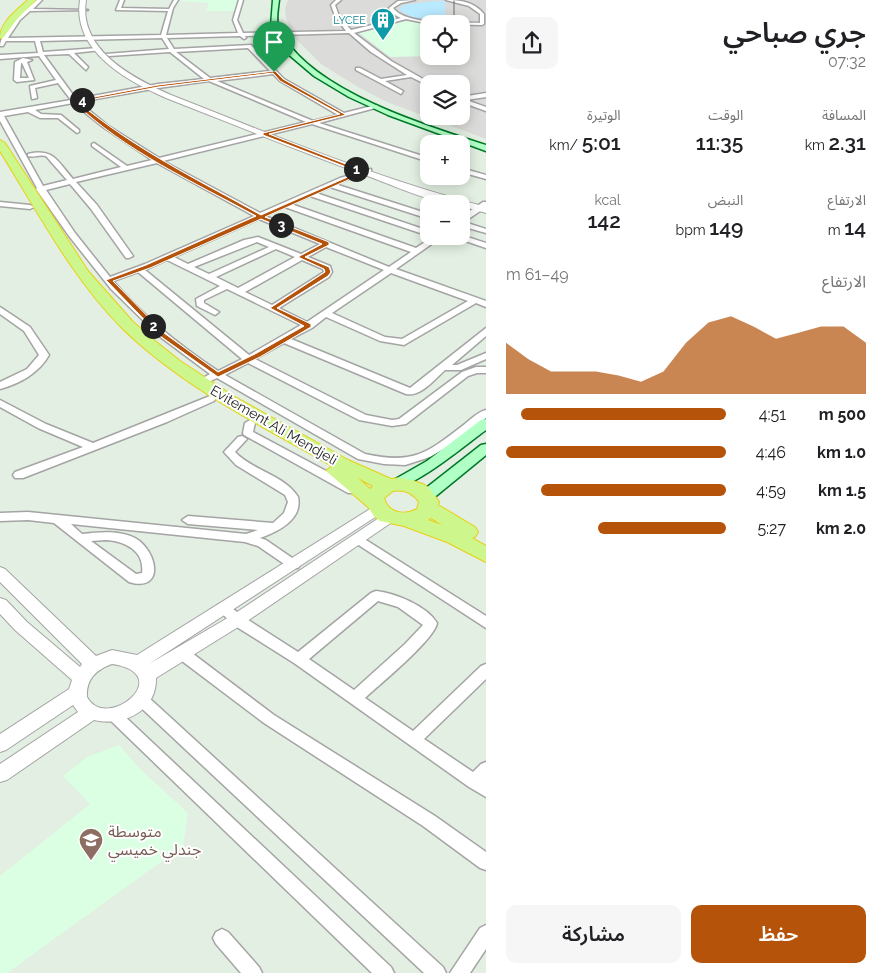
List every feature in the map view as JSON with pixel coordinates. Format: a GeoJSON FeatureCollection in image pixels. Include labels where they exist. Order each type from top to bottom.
{"type":"FeatureCollection","features":[{"type":"Feature","properties":{"kind":"highway"},"geometry":{"type":"LineString","coordinates":[[0,24],[24,0]]}},
{"type":"Feature","properties":{"kind":"highway"},"geometry":{"type":"LineString","coordinates":[[1,38],[15,16],[32,0]]}},
{"type":"Feature","properties":{"kind":"highway","name":"Evitement Ali Mendjeli"},"geometry":{"type":"LineString","coordinates":[[0,143],[83,273],[135,331],[174,364],[229,401],[271,426],[342,464],[393,484],[417,489],[427,502]]}},
{"type":"Feature","properties":{"kind":"highway","name":"Evitement Ali Mendjeli"},"geometry":{"type":"LineString","coordinates":[[0,163],[79,281],[97,304],[120,328],[149,353],[210,399],[345,478],[388,512],[454,537],[486,555]]}},
{"type":"Feature","properties":{"kind":"highway"},"geometry":{"type":"LineString","coordinates":[[393,484],[377,492],[388,512],[420,516],[427,502],[486,542]]}},
{"type":"Feature","properties":{"kind":"main road"},"geometry":{"type":"LineString","coordinates":[[276,0],[272,18],[284,45],[310,70],[376,107],[420,126],[486,146]]}},
{"type":"Feature","properties":{"kind":"main road"},"geometry":{"type":"LineString","coordinates":[[282,0],[278,10],[280,34],[308,63],[350,90],[408,117],[486,146]]}},
{"type":"Feature","properties":{"kind":"main road"},"geometry":{"type":"LineString","coordinates":[[393,484],[432,464],[486,423]]}},
{"type":"Feature","properties":{"kind":"main road"},"geometry":{"type":"LineString","coordinates":[[427,502],[486,448]]}},
{"type":"Feature","properties":{"kind":"street"},"geometry":{"type":"LineString","coordinates":[[0,47],[1,38],[40,0]]}},
{"type":"Feature","properties":{"kind":"street"},"geometry":{"type":"LineString","coordinates":[[83,0],[83,10],[92,38],[119,70],[150,88],[415,190],[484,207]]}},
{"type":"Feature","properties":{"kind":"street"},"geometry":{"type":"LineString","coordinates":[[83,10],[88,0]]}},
{"type":"Feature","properties":{"kind":"street"},"geometry":{"type":"LineString","coordinates":[[122,0],[118,9],[170,10]]}},
{"type":"Feature","properties":{"kind":"street"},"geometry":{"type":"LineString","coordinates":[[163,36],[170,10],[176,0]]}},
{"type":"Feature","properties":{"kind":"street"},"geometry":{"type":"LineString","coordinates":[[240,0],[233,17],[234,24],[249,46],[282,80],[343,115]]}},
{"type":"Feature","properties":{"kind":"street"},"geometry":{"type":"LineString","coordinates":[[339,0],[333,6],[334,12],[350,32],[381,58],[420,80]]}},
{"type":"Feature","properties":{"kind":"street"},"geometry":{"type":"LineString","coordinates":[[413,0],[400,2],[391,8],[392,12],[406,18],[438,22],[484,24],[482,14],[477,8],[465,3],[448,0]]}},
{"type":"Feature","properties":{"kind":"street"},"geometry":{"type":"LineString","coordinates":[[48,10],[53,5]]}},
{"type":"Feature","properties":{"kind":"street"},"geometry":{"type":"LineString","coordinates":[[28,10],[64,8],[83,10]]}},
{"type":"Feature","properties":{"kind":"street"},"geometry":{"type":"LineString","coordinates":[[1,38],[38,39],[350,32],[406,18]]}},
{"type":"Feature","properties":{"kind":"street"},"geometry":{"type":"LineString","coordinates":[[312,25],[322,38]]}},
{"type":"Feature","properties":{"kind":"street"},"geometry":{"type":"LineString","coordinates":[[163,36],[173,50],[210,80],[311,122],[420,157]]}},
{"type":"Feature","properties":{"kind":"street"},"geometry":{"type":"LineString","coordinates":[[38,39],[42,57],[75,101],[105,126],[157,160],[261,217],[390,270],[486,304]]}},
{"type":"Feature","properties":{"kind":"street"},"geometry":{"type":"LineString","coordinates":[[23,60],[71,53],[249,46]]}},
{"type":"Feature","properties":{"kind":"street"},"geometry":{"type":"LineString","coordinates":[[103,52],[138,76],[158,86],[267,133]]}},
{"type":"Feature","properties":{"kind":"street"},"geometry":{"type":"LineString","coordinates":[[71,53],[86,68]]}},
{"type":"Feature","properties":{"kind":"street"},"geometry":{"type":"LineString","coordinates":[[0,57],[42,57]]}},
{"type":"Feature","properties":{"kind":"street"},"geometry":{"type":"LineString","coordinates":[[358,69],[401,92]]}},
{"type":"Feature","properties":{"kind":"street"},"geometry":{"type":"LineString","coordinates":[[274,72],[158,86],[0,114],[25,164],[40,188],[83,248],[109,280],[162,334],[218,375],[362,457],[385,462],[406,462],[426,455],[486,413]]}},
{"type":"Feature","properties":{"kind":"street"},"geometry":{"type":"LineString","coordinates":[[378,81],[410,76]]}},
{"type":"Feature","properties":{"kind":"street"},"geometry":{"type":"LineString","coordinates":[[34,98],[32,87],[60,81]]}},
{"type":"Feature","properties":{"kind":"street"},"geometry":{"type":"LineString","coordinates":[[470,98],[486,95]]}},
{"type":"Feature","properties":{"kind":"street"},"geometry":{"type":"LineString","coordinates":[[470,103],[486,109]]}},
{"type":"Feature","properties":{"kind":"street"},"geometry":{"type":"LineString","coordinates":[[40,188],[376,107]]}},
{"type":"Feature","properties":{"kind":"street"},"geometry":{"type":"LineString","coordinates":[[28,109],[40,116],[59,116],[76,131]]}},
{"type":"Feature","properties":{"kind":"street"},"geometry":{"type":"LineString","coordinates":[[94,145],[126,168]]}},
{"type":"Feature","properties":{"kind":"street"},"geometry":{"type":"LineString","coordinates":[[30,155],[42,153],[48,155],[94,207],[129,256]]}},
{"type":"Feature","properties":{"kind":"street"},"geometry":{"type":"LineString","coordinates":[[109,280],[140,270],[167,256],[366,171]]}},
{"type":"Feature","properties":{"kind":"street"},"geometry":{"type":"LineString","coordinates":[[470,173],[486,177]]}},
{"type":"Feature","properties":{"kind":"street"},"geometry":{"type":"LineString","coordinates":[[330,186],[420,214]]}},
{"type":"Feature","properties":{"kind":"street"},"geometry":{"type":"LineString","coordinates":[[310,194],[420,231]]}},
{"type":"Feature","properties":{"kind":"street"},"geometry":{"type":"LineString","coordinates":[[361,212],[379,201]]}},
{"type":"Feature","properties":{"kind":"street"},"geometry":{"type":"LineString","coordinates":[[0,204],[30,207]]}},
{"type":"Feature","properties":{"kind":"street"},"geometry":{"type":"LineString","coordinates":[[286,205],[418,251]]}},
{"type":"Feature","properties":{"kind":"street"},"geometry":{"type":"LineString","coordinates":[[470,216],[484,207]]}},
{"type":"Feature","properties":{"kind":"street"},"geometry":{"type":"LineString","coordinates":[[470,225],[486,231]]}},
{"type":"Feature","properties":{"kind":"street"},"geometry":{"type":"LineString","coordinates":[[188,268],[254,240],[261,240],[277,246],[327,268],[328,272],[273,308]]}},
{"type":"Feature","properties":{"kind":"street"},"geometry":{"type":"LineString","coordinates":[[470,241],[486,246]]}},
{"type":"Feature","properties":{"kind":"street"},"geometry":{"type":"LineString","coordinates":[[238,292],[327,243]]}},
{"type":"Feature","properties":{"kind":"street"},"geometry":{"type":"LineString","coordinates":[[201,382],[249,360],[309,326],[426,245]]}},
{"type":"Feature","properties":{"kind":"street"},"geometry":{"type":"LineString","coordinates":[[210,277],[277,246]]}},
{"type":"Feature","properties":{"kind":"street"},"geometry":{"type":"LineString","coordinates":[[167,256],[309,326]]}},
{"type":"Feature","properties":{"kind":"street"},"geometry":{"type":"LineString","coordinates":[[140,270],[249,360],[363,418],[392,423],[402,422],[466,374],[476,370],[486,370]]}},
{"type":"Feature","properties":{"kind":"street"},"geometry":{"type":"LineString","coordinates":[[215,312],[199,302],[203,297],[228,286]]}},
{"type":"Feature","properties":{"kind":"street"},"geometry":{"type":"LineString","coordinates":[[326,314],[383,338],[404,342],[409,341],[475,300]]}},
{"type":"Feature","properties":{"kind":"street"},"geometry":{"type":"LineString","coordinates":[[0,310],[27,329],[44,355],[33,370],[0,386]]}},
{"type":"Feature","properties":{"kind":"street"},"geometry":{"type":"LineString","coordinates":[[284,340],[410,392],[417,389],[466,347],[484,335]]}},
{"type":"Feature","properties":{"kind":"street"},"geometry":{"type":"LineString","coordinates":[[466,347],[486,355]]}},
{"type":"Feature","properties":{"kind":"street"},"geometry":{"type":"LineString","coordinates":[[458,354],[473,360]]}},
{"type":"Feature","properties":{"kind":"street"},"geometry":{"type":"LineString","coordinates":[[444,367],[458,368],[486,355]]}},
{"type":"Feature","properties":{"kind":"street"},"geometry":{"type":"LineString","coordinates":[[19,474],[163,420],[210,399]]}},
{"type":"Feature","properties":{"kind":"street"},"geometry":{"type":"LineString","coordinates":[[0,403],[42,426],[91,446]]}},
{"type":"Feature","properties":{"kind":"street"},"geometry":{"type":"LineString","coordinates":[[242,439],[229,452],[239,462],[285,489],[292,496],[294,503],[292,510],[285,520],[276,527],[246,538]]}},
{"type":"Feature","properties":{"kind":"street"},"geometry":{"type":"LineString","coordinates":[[143,669],[183,654],[237,620],[358,539],[388,512]]}},
{"type":"Feature","properties":{"kind":"street"},"geometry":{"type":"LineString","coordinates":[[143,669],[223,608],[388,512]]}},
{"type":"Feature","properties":{"kind":"street"},"geometry":{"type":"LineString","coordinates":[[0,517],[28,516],[246,538],[262,543],[294,565]]}},
{"type":"Feature","properties":{"kind":"street"},"geometry":{"type":"LineString","coordinates":[[57,519],[78,538],[133,579],[141,579],[148,576],[148,562],[142,551],[131,540],[117,536],[78,538]]}},
{"type":"Feature","properties":{"kind":"street"},"geometry":{"type":"LineString","coordinates":[[188,520],[276,527]]}},
{"type":"Feature","properties":{"kind":"street"},"geometry":{"type":"LineString","coordinates":[[358,539],[486,623]]}},
{"type":"Feature","properties":{"kind":"street"},"geometry":{"type":"LineString","coordinates":[[0,573],[93,664]]}},
{"type":"Feature","properties":{"kind":"street"},"geometry":{"type":"LineString","coordinates":[[299,659],[376,596],[389,597],[396,600],[430,622],[430,626],[410,648],[355,698]]}},
{"type":"Feature","properties":{"kind":"street"},"geometry":{"type":"LineString","coordinates":[[0,604],[79,685],[85,707],[92,712],[102,715],[114,715],[125,712],[142,700],[149,683],[143,669],[130,659],[112,657],[93,664],[79,685],[0,744]]}},
{"type":"Feature","properties":{"kind":"street"},"geometry":{"type":"LineString","coordinates":[[223,608],[237,620],[299,659],[480,786],[486,769]]}},
{"type":"Feature","properties":{"kind":"street"},"geometry":{"type":"LineString","coordinates":[[183,654],[269,719],[429,821],[486,862]]}},
{"type":"Feature","properties":{"kind":"street"},"geometry":{"type":"LineString","coordinates":[[414,739],[486,670]]}},
{"type":"Feature","properties":{"kind":"street"},"geometry":{"type":"LineString","coordinates":[[142,700],[437,973]]}},
{"type":"Feature","properties":{"kind":"street"},"geometry":{"type":"LineString","coordinates":[[0,774],[92,712]]}},
{"type":"Feature","properties":{"kind":"street"},"geometry":{"type":"LineString","coordinates":[[114,715],[384,973]]}},
{"type":"Feature","properties":{"kind":"street"},"geometry":{"type":"LineString","coordinates":[[459,973],[486,934]]}},
{"type":"Feature","properties":{"kind":"street"},"geometry":{"type":"LineString","coordinates":[[222,938],[253,973]]}},
{"type":"Feature","properties":{"kind":"shaded area"},"geometry":{"type":"Polygon","coordinates":[[[182,0],[238,0],[234,11],[206,11],[209,3],[182,0]]]}},
{"type":"Feature","properties":{"kind":"shaded area"},"geometry":{"type":"Polygon","coordinates":[[[288,0],[486,0],[486,139],[449,125],[470,125],[470,75],[420,75],[420,114],[387,102],[321,64],[294,37],[286,18],[285,9],[288,0]]]}},
{"type":"Feature","properties":{"kind":"shaded area"},"geometry":{"type":"Polygon","coordinates":[[[445,1],[445,15],[420,15],[420,18],[403,13],[399,9],[404,5],[445,1]]]}},
{"type":"Feature","properties":{"kind":"shaded area"},"geometry":{"type":"Polygon","coordinates":[[[406,21],[420,23],[420,56],[390,57],[359,33],[406,21]]]}},
{"type":"Feature","properties":{"kind":"shaded area","name":"متوسطة جندلي خميسي"},"geometry":{"type":"Polygon","coordinates":[[[119,745],[140,769],[188,813],[183,846],[7,973],[0,973],[0,876],[90,804],[63,776],[87,757],[119,745]]]}},
{"type":"Feature","properties":{"kind":"tram line"},"geometry":{"type":"LineString","coordinates":[[454,1],[454,15]]}},
{"type":"Feature","properties":{"kind":"place","name":"LYCEE"},"geometry":{"type":"Point","coordinates":[383,41]}},
{"type":"Feature","properties":{"kind":"place","name":"متوسطة جندلي خميسي"},"geometry":{"type":"Point","coordinates":[91,861]}},
{"type":"Feature","properties":{"kind":"route"},"geometry":{"type":"LineString","coordinates":[[274,72],[158,86],[75,101],[105,126],[157,160],[261,217],[327,243],[301,257],[327,268],[328,272],[326,275],[273,308],[309,326],[257,356],[218,375],[142,317],[109,280],[148,266],[167,256],[261,217],[342,179],[363,172],[264,134],[343,115],[314,100],[282,80],[274,72]]}}]}
